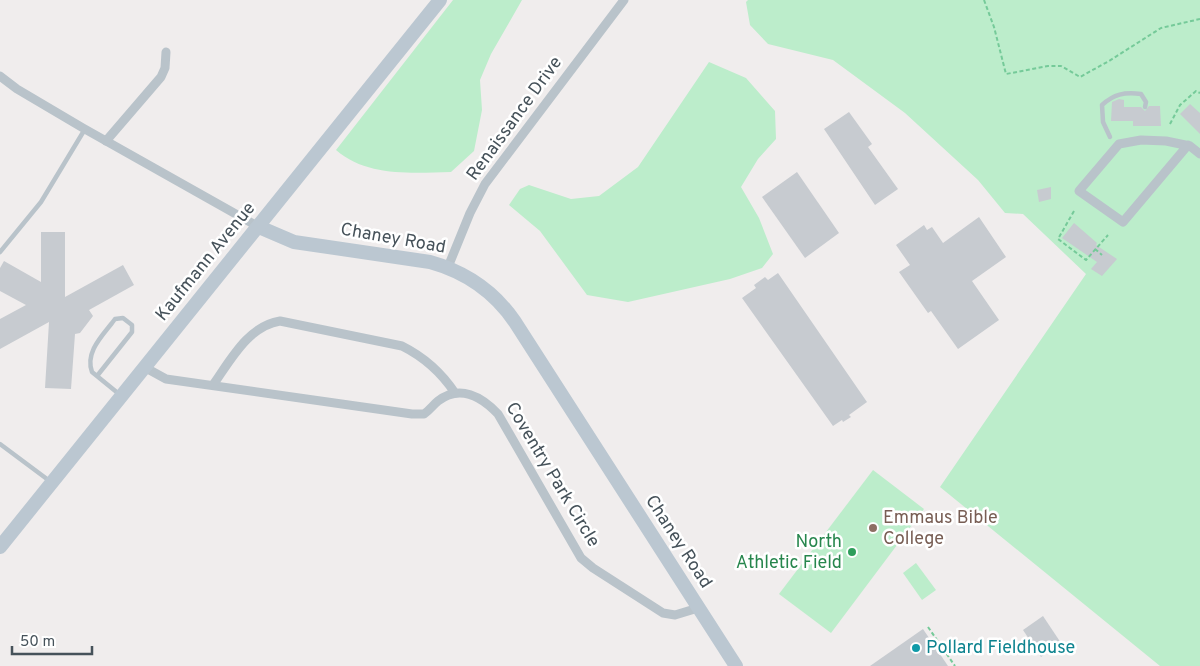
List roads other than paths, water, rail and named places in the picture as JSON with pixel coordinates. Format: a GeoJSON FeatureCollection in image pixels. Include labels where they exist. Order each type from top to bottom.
{"type":"FeatureCollection","features":[{"type":"Feature","properties":{"kind":"main road","name":"Kaufmann Avenue"},"geometry":{"type":"LineString","coordinates":[[0,546],[146,368],[440,0]]}},
{"type":"Feature","properties":{"kind":"main road","name":"Chaney Road"},"geometry":{"type":"LineString","coordinates":[[259,227],[294,242],[430,262],[448,267],[482,285],[508,313],[736,666]]}},
{"type":"Feature","properties":{"kind":"street","name":"Renaissance Drive"},"geometry":{"type":"LineString","coordinates":[[448,267],[470,213],[486,184],[624,0]]}},
{"type":"Feature","properties":{"kind":"street"},"geometry":{"type":"LineString","coordinates":[[106,141],[161,77],[165,68],[166,52]]}},
{"type":"Feature","properties":{"kind":"street","name":"Chaney Road"},"geometry":{"type":"LineString","coordinates":[[0,76],[17,89],[85,129],[259,227]]}},
{"type":"Feature","properties":{"kind":"street"},"geometry":{"type":"LineString","coordinates":[[1188,145],[1123,222],[1079,191],[1119,144],[1141,140],[1166,141],[1188,145],[1200,154]]}},
{"type":"Feature","properties":{"kind":"street"},"geometry":{"type":"LineString","coordinates":[[146,368],[166,379],[213,386],[424,414],[437,402],[455,392],[443,376],[416,353],[402,346],[280,321],[267,323],[246,340],[213,386]]}},
{"type":"Feature","properties":{"kind":"street","name":"Coventry Park Circle"},"geometry":{"type":"LineString","coordinates":[[455,392],[472,394],[490,405],[498,414],[581,558],[662,613],[675,615],[698,608]]}},
{"type":"Feature","properties":{"kind":"lane"},"geometry":{"type":"LineString","coordinates":[[1110,138],[1103,122],[1102,105],[1113,95],[1141,94],[1146,102],[1145,107]]}},
{"type":"Feature","properties":{"kind":"lane"},"geometry":{"type":"LineString","coordinates":[[0,252],[41,202],[85,129]]}},
{"type":"Feature","properties":{"kind":"lane"},"geometry":{"type":"LineString","coordinates":[[96,376],[134,328],[123,318],[115,319],[93,350],[91,368],[96,376],[122,397]]}},
{"type":"Feature","properties":{"kind":"lane"},"geometry":{"type":"LineString","coordinates":[[0,444],[53,482]]}},
{"type":"Feature","properties":{"kind":"place","name":"Emmaus Bible College"},"geometry":{"type":"Point","coordinates":[873,528]}},
{"type":"Feature","properties":{"kind":"place","name":"North Athletic Field"},"geometry":{"type":"Point","coordinates":[852,552]}},
{"type":"Feature","properties":{"kind":"place","name":"Pollard Fieldhouse"},"geometry":{"type":"Point","coordinates":[916,648]}}]}
